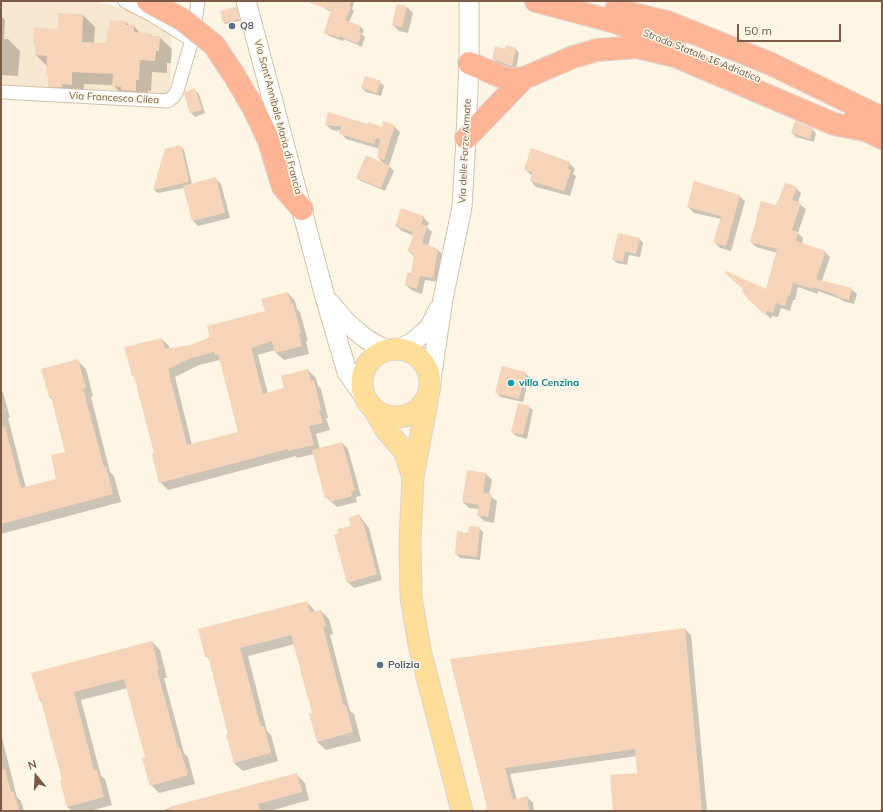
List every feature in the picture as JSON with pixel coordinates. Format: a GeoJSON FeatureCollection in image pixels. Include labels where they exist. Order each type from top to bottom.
{"type":"FeatureCollection","features":[{"type":"Feature","properties":{"kind":"highway"},"geometry":{"type":"LineString","coordinates":[[148,1],[183,20],[214,45],[254,109],[269,141],[283,187],[302,209]]}},
{"type":"Feature","properties":{"kind":"highway","name":"Strada Statale 16 Adriatica"},"geometry":{"type":"LineString","coordinates":[[536,1],[615,22],[740,69],[876,129]]}},
{"type":"Feature","properties":{"kind":"highway","name":"Strada Statale 16 Adriatica"},"geometry":{"type":"LineString","coordinates":[[582,1],[667,22],[771,64],[876,129]]}},
{"type":"Feature","properties":{"kind":"highway"},"geometry":{"type":"LineString","coordinates":[[621,1],[667,22]]}},
{"type":"Feature","properties":{"kind":"highway"},"geometry":{"type":"LineString","coordinates":[[469,63],[507,79],[524,78],[573,57],[597,50],[637,47],[675,56],[834,124],[876,129]]}},
{"type":"Feature","properties":{"kind":"highway"},"geometry":{"type":"LineString","coordinates":[[466,138],[524,78]]}},
{"type":"Feature","properties":{"kind":"main road","name":"Via Sant'Annibale Maria di Francia"},"geometry":{"type":"LineString","coordinates":[[246,1],[325,297],[347,372],[369,403]]}},
{"type":"Feature","properties":{"kind":"main road","name":"Via delle Forze Armate"},"geometry":{"type":"LineString","coordinates":[[429,391],[443,299],[462,207],[469,63],[469,1]]}},
{"type":"Feature","properties":{"kind":"main road"},"geometry":{"type":"LineString","coordinates":[[325,297],[346,323],[366,339],[393,350],[408,352],[418,357],[425,365],[429,375],[429,391],[413,477],[410,541],[411,597],[420,650],[462,811]]}},
{"type":"Feature","properties":{"kind":"main road","name":"Via delle Forze Armate"},"geometry":{"type":"LineString","coordinates":[[393,350],[413,342],[430,327],[443,299]]}},
{"type":"Feature","properties":{"kind":"main road"},"geometry":{"type":"LineString","coordinates":[[393,350],[379,355],[371,361],[363,379],[363,389],[369,403],[386,430],[404,451],[413,477]]}},
{"type":"Feature","properties":{"kind":"main road"},"geometry":{"type":"LineString","coordinates":[[369,403],[382,414],[392,417],[403,417],[414,413],[422,406],[429,391]]}},
{"type":"Feature","properties":{"kind":"street"},"geometry":{"type":"LineString","coordinates":[[125,1],[152,15],[192,40]]}},
{"type":"Feature","properties":{"kind":"street","name":"Via Francesco Cilea"},"geometry":{"type":"LineString","coordinates":[[1,92],[168,101],[177,91],[192,40],[198,1]]}},
{"type":"Feature","properties":{"kind":"shaded area"},"geometry":{"type":"Polygon","coordinates":[[[1,1],[95,1],[131,11],[171,32],[170,96],[1,88],[1,1]]]}},
{"type":"Feature","properties":{"kind":"building"},"geometry":{"type":"Polygon","coordinates":[[[310,1],[351,1],[349,6],[351,7],[345,20],[361,26],[359,32],[362,33],[358,44],[340,36],[340,38],[324,33],[331,10],[310,3],[310,1]]]}},
{"type":"Feature","properties":{"kind":"building"},"geometry":{"type":"Polygon","coordinates":[[[397,4],[407,6],[402,27],[392,25],[397,4]]]}},
{"type":"Feature","properties":{"kind":"building"},"geometry":{"type":"Polygon","coordinates":[[[236,7],[239,19],[223,23],[220,11],[236,7]]]}},
{"type":"Feature","properties":{"kind":"building"},"geometry":{"type":"Polygon","coordinates":[[[58,13],[83,14],[82,42],[106,43],[107,29],[109,29],[110,20],[126,21],[126,25],[134,25],[134,32],[151,33],[150,36],[160,36],[159,51],[156,51],[155,61],[140,60],[139,80],[136,80],[136,91],[121,90],[121,87],[112,86],[113,74],[72,72],[72,85],[63,84],[62,87],[48,87],[48,76],[46,76],[47,56],[35,55],[35,45],[33,45],[34,27],[58,29],[58,13]]]}},
{"type":"Feature","properties":{"kind":"building"},"geometry":{"type":"Polygon","coordinates":[[[506,45],[516,48],[512,66],[492,59],[495,46],[505,49],[506,45]]]}},
{"type":"Feature","properties":{"kind":"building"},"geometry":{"type":"Polygon","coordinates":[[[365,76],[381,81],[377,93],[361,88],[365,76]]]}},
{"type":"Feature","properties":{"kind":"building"},"geometry":{"type":"Polygon","coordinates":[[[195,88],[202,110],[190,113],[184,94],[185,92],[195,88]]]}},
{"type":"Feature","properties":{"kind":"building"},"geometry":{"type":"Polygon","coordinates":[[[328,112],[368,124],[369,122],[382,127],[383,121],[395,125],[384,160],[377,158],[380,139],[376,138],[374,144],[339,134],[341,126],[325,125],[328,112]]]}},
{"type":"Feature","properties":{"kind":"building"},"geometry":{"type":"Polygon","coordinates":[[[795,121],[813,128],[810,139],[791,133],[795,121]]]}},
{"type":"Feature","properties":{"kind":"building"},"geometry":{"type":"Polygon","coordinates":[[[181,145],[189,182],[153,190],[165,149],[181,145]]]}},
{"type":"Feature","properties":{"kind":"building"},"geometry":{"type":"Polygon","coordinates":[[[531,148],[570,162],[568,169],[571,170],[564,191],[530,181],[532,172],[524,170],[531,148]]]}},
{"type":"Feature","properties":{"kind":"building"},"geometry":{"type":"Polygon","coordinates":[[[366,155],[390,166],[381,188],[356,178],[366,155]]]}},
{"type":"Feature","properties":{"kind":"building"},"geometry":{"type":"Polygon","coordinates":[[[216,177],[225,213],[192,221],[183,186],[216,177]]]}},
{"type":"Feature","properties":{"kind":"building"},"geometry":{"type":"Polygon","coordinates":[[[694,181],[740,195],[726,246],[713,243],[721,216],[687,207],[694,181]]]}},
{"type":"Feature","properties":{"kind":"building"},"geometry":{"type":"Polygon","coordinates":[[[785,183],[797,187],[792,200],[801,203],[792,230],[798,232],[796,241],[826,251],[816,279],[852,288],[849,300],[837,297],[837,295],[813,287],[813,289],[793,283],[790,296],[788,295],[785,306],[776,303],[773,313],[767,311],[765,315],[749,300],[742,291],[743,289],[725,273],[726,271],[766,289],[777,249],[750,242],[761,201],[776,205],[785,183]]]}},
{"type":"Feature","properties":{"kind":"building"},"geometry":{"type":"Polygon","coordinates":[[[401,208],[424,216],[421,224],[427,226],[422,243],[438,249],[433,278],[420,276],[417,289],[405,285],[407,273],[411,273],[414,254],[407,251],[413,236],[411,235],[413,232],[395,226],[401,208]]]}},
{"type":"Feature","properties":{"kind":"building"},"geometry":{"type":"Polygon","coordinates":[[[618,233],[640,238],[636,254],[625,251],[623,262],[612,259],[618,233]]]}},
{"type":"Feature","properties":{"kind":"building"},"geometry":{"type":"Polygon","coordinates":[[[288,292],[291,304],[293,303],[301,333],[299,334],[302,346],[275,353],[272,341],[251,348],[263,394],[284,388],[281,376],[308,369],[311,381],[314,380],[321,410],[319,411],[323,423],[309,426],[314,445],[288,451],[288,449],[159,483],[152,454],[154,453],[134,376],[132,376],[124,347],[162,338],[165,349],[191,345],[210,337],[207,326],[265,311],[261,299],[288,292]],[[214,352],[191,358],[168,369],[187,445],[238,432],[218,354],[215,355],[214,352]]]}},
{"type":"Feature","properties":{"kind":"building"},"geometry":{"type":"Polygon","coordinates":[[[78,359],[86,388],[83,389],[104,467],[106,466],[113,494],[1,524],[1,427],[5,426],[21,488],[56,479],[51,455],[65,452],[51,397],[49,397],[41,369],[78,359]]]}},
{"type":"Feature","properties":{"kind":"building","name":"villa Cenzina"},"geometry":{"type":"Polygon","coordinates":[[[502,366],[526,372],[519,399],[495,393],[502,366]]]}},
{"type":"Feature","properties":{"kind":"building"},"geometry":{"type":"Polygon","coordinates":[[[518,403],[530,406],[523,435],[511,432],[518,403]]]}},
{"type":"Feature","properties":{"kind":"building"},"geometry":{"type":"Polygon","coordinates":[[[342,442],[355,490],[351,491],[352,496],[330,502],[329,497],[325,498],[312,450],[342,442]]]}},
{"type":"Feature","properties":{"kind":"building"},"geometry":{"type":"Polygon","coordinates":[[[467,470],[486,473],[483,493],[492,494],[488,517],[477,515],[479,505],[462,502],[467,470]]]}},
{"type":"Feature","properties":{"kind":"building"},"geometry":{"type":"Polygon","coordinates":[[[359,514],[361,521],[363,521],[377,574],[347,583],[334,535],[338,533],[337,529],[351,526],[349,518],[359,514]]]}},
{"type":"Feature","properties":{"kind":"building"},"geometry":{"type":"Polygon","coordinates":[[[469,526],[480,527],[477,557],[455,554],[457,531],[468,533],[469,526]]]}},
{"type":"Feature","properties":{"kind":"building"},"geometry":{"type":"Polygon","coordinates":[[[307,601],[310,612],[321,610],[326,626],[323,627],[344,706],[346,705],[353,732],[317,742],[309,714],[312,713],[291,635],[240,648],[261,727],[264,726],[271,753],[234,763],[208,656],[205,657],[198,629],[307,601]]]}},
{"type":"Feature","properties":{"kind":"building"},"geometry":{"type":"Polygon","coordinates":[[[685,628],[702,811],[613,811],[610,775],[637,773],[635,749],[505,768],[513,800],[527,796],[529,811],[486,811],[487,807],[450,659],[685,628]]]}},
{"type":"Feature","properties":{"kind":"building"},"geometry":{"type":"Polygon","coordinates":[[[152,641],[159,670],[157,670],[178,748],[180,748],[188,775],[150,786],[142,758],[145,757],[124,679],[74,692],[94,770],[97,770],[104,797],[67,807],[60,780],[62,780],[41,700],[39,700],[31,673],[152,641]]]}},
{"type":"Feature","properties":{"kind":"building"},"geometry":{"type":"Polygon","coordinates":[[[5,769],[11,792],[14,792],[19,811],[1,811],[1,770],[5,769]]]}},
{"type":"Feature","properties":{"kind":"building"},"geometry":{"type":"Polygon","coordinates":[[[297,773],[302,792],[258,804],[260,811],[170,811],[169,807],[297,773]]]}},
{"type":"Feature","properties":{"kind":"place","name":"Q8"},"geometry":{"type":"Point","coordinates":[232,26]}},
{"type":"Feature","properties":{"kind":"place","name":"villa Cenzina"},"geometry":{"type":"Point","coordinates":[511,383]}},
{"type":"Feature","properties":{"kind":"place","name":"Polizia"},"geometry":{"type":"Point","coordinates":[380,665]}}]}
